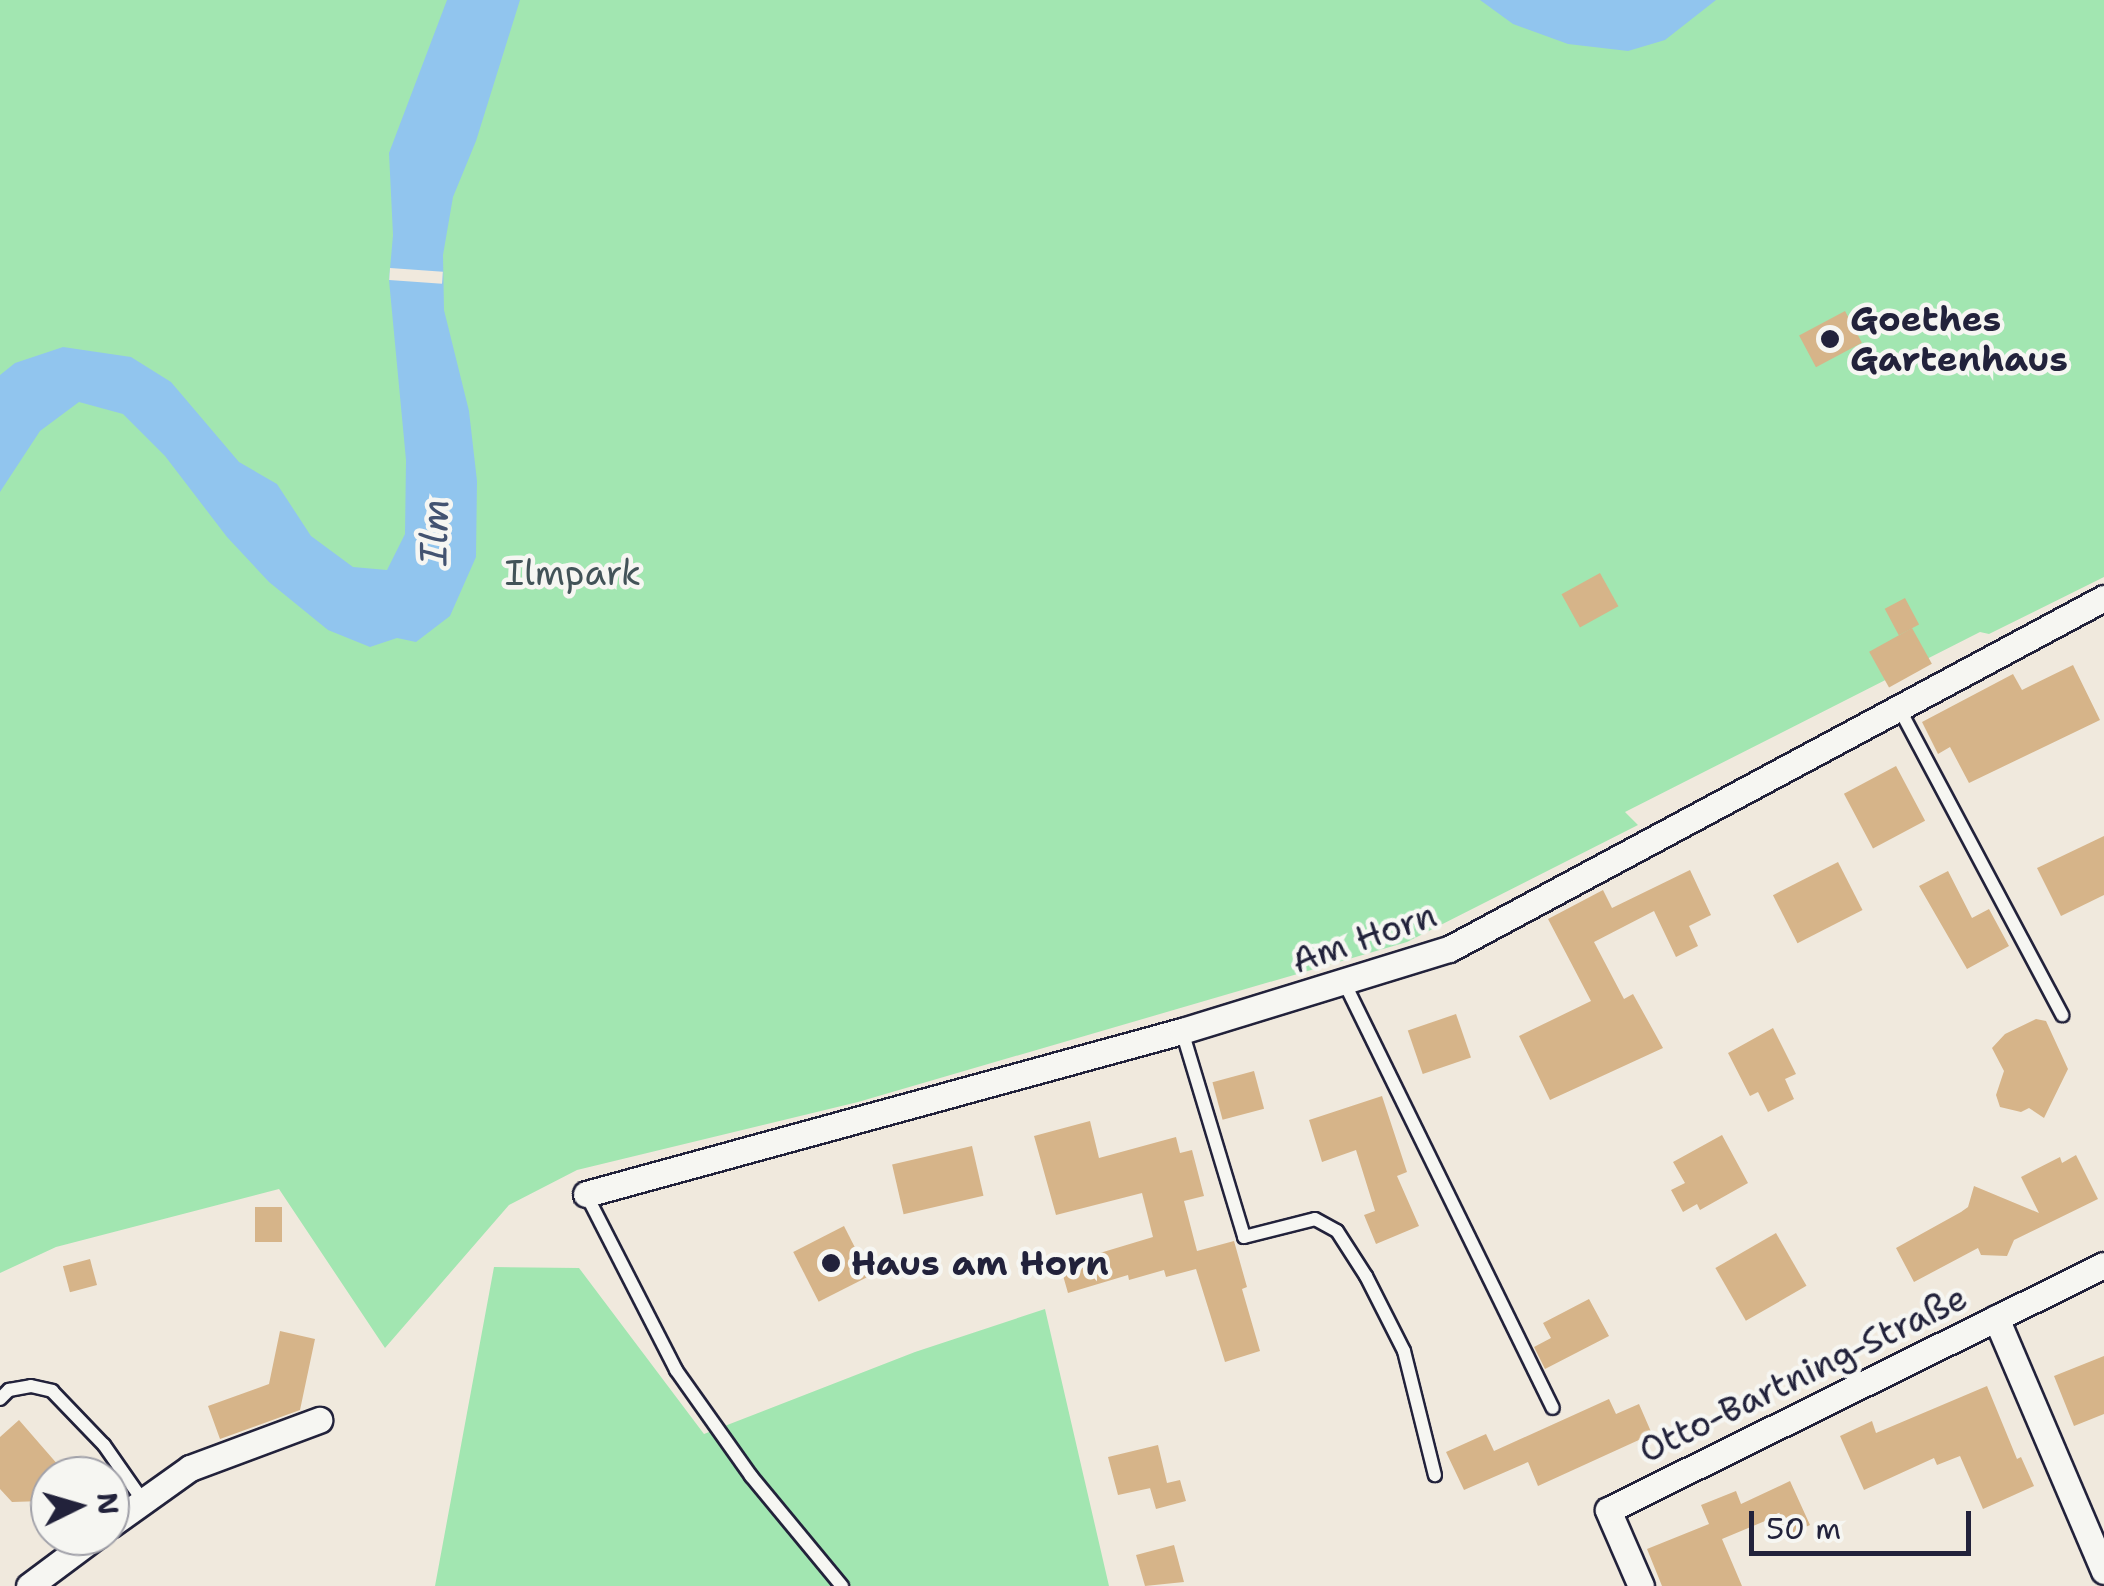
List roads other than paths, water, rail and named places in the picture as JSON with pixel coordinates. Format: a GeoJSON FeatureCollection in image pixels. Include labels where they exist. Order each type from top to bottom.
{"type":"FeatureCollection","features":[{"type":"Feature","properties":{"kind":"street","name":"Am Horn"},"geometry":{"type":"LineString","coordinates":[[586,1194],[1182,1031],[1449,950],[1898,705],[2104,598]]}},
{"type":"Feature","properties":{"kind":"street","name":"Otto-Bartning-Straße"},"geometry":{"type":"LineString","coordinates":[[1641,1586],[1608,1510],[2104,1265]]}},
{"type":"Feature","properties":{"kind":"street"},"geometry":{"type":"LineString","coordinates":[[1996,1318],[2104,1571]]}},
{"type":"Feature","properties":{"kind":"street"},"geometry":{"type":"LineString","coordinates":[[130,1510],[190,1468],[319,1420]]}},
{"type":"Feature","properties":{"kind":"street"},"geometry":{"type":"LineString","coordinates":[[28,1586],[69,1556]]}},
{"type":"Feature","properties":{"kind":"lane"},"geometry":{"type":"LineString","coordinates":[[1898,705],[2062,1015]]}},
{"type":"Feature","properties":{"kind":"lane"},"geometry":{"type":"LineString","coordinates":[[1345,984],[1554,1408]]}},
{"type":"Feature","properties":{"kind":"lane"},"geometry":{"type":"LineString","coordinates":[[1182,1031],[1244,1237],[1315,1219],[1337,1231],[1366,1276],[1404,1351],[1435,1475]]}},
{"type":"Feature","properties":{"kind":"lane"},"geometry":{"type":"LineString","coordinates":[[586,1194],[676,1370],[751,1476],[842,1586]]}},
{"type":"Feature","properties":{"kind":"lane"},"geometry":{"type":"LineString","coordinates":[[0,1399],[9,1390],[31,1386],[52,1391],[104,1445],[143,1501]]}},
{"type":"Feature","properties":{"kind":"water","name":"Ilm"},"geometry":{"type":"Polygon","coordinates":[[[447,0],[520,0],[476,141],[453,197],[443,255],[444,310],[469,411],[477,481],[476,557],[450,616],[416,642],[397,638],[370,647],[328,630],[269,582],[227,537],[165,456],[123,414],[79,402],[40,431],[0,492],[0,375],[15,363],[63,347],[131,357],[171,382],[239,462],[277,484],[311,536],[353,567],[387,570],[405,534],[406,460],[389,280],[393,235],[389,153],[447,0]]]}},
{"type":"Feature","properties":{"kind":"water"},"geometry":{"type":"Polygon","coordinates":[[[1480,0],[1716,0],[1665,40],[1628,51],[1568,44],[1513,24],[1480,0]]]}},
{"type":"Feature","properties":{"kind":"place","name":"Goethes Gartenhaus"},"geometry":{"type":"Point","coordinates":[1830,339]}},
{"type":"Feature","properties":{"kind":"place","name":"Haus am Horn"},"geometry":{"type":"Point","coordinates":[831,1263]}},
{"type":"Feature","properties":{"kind":"park label","name":"Ilmpark"},"geometry":{"type":"Point","coordinates":[573,573]}}]}
